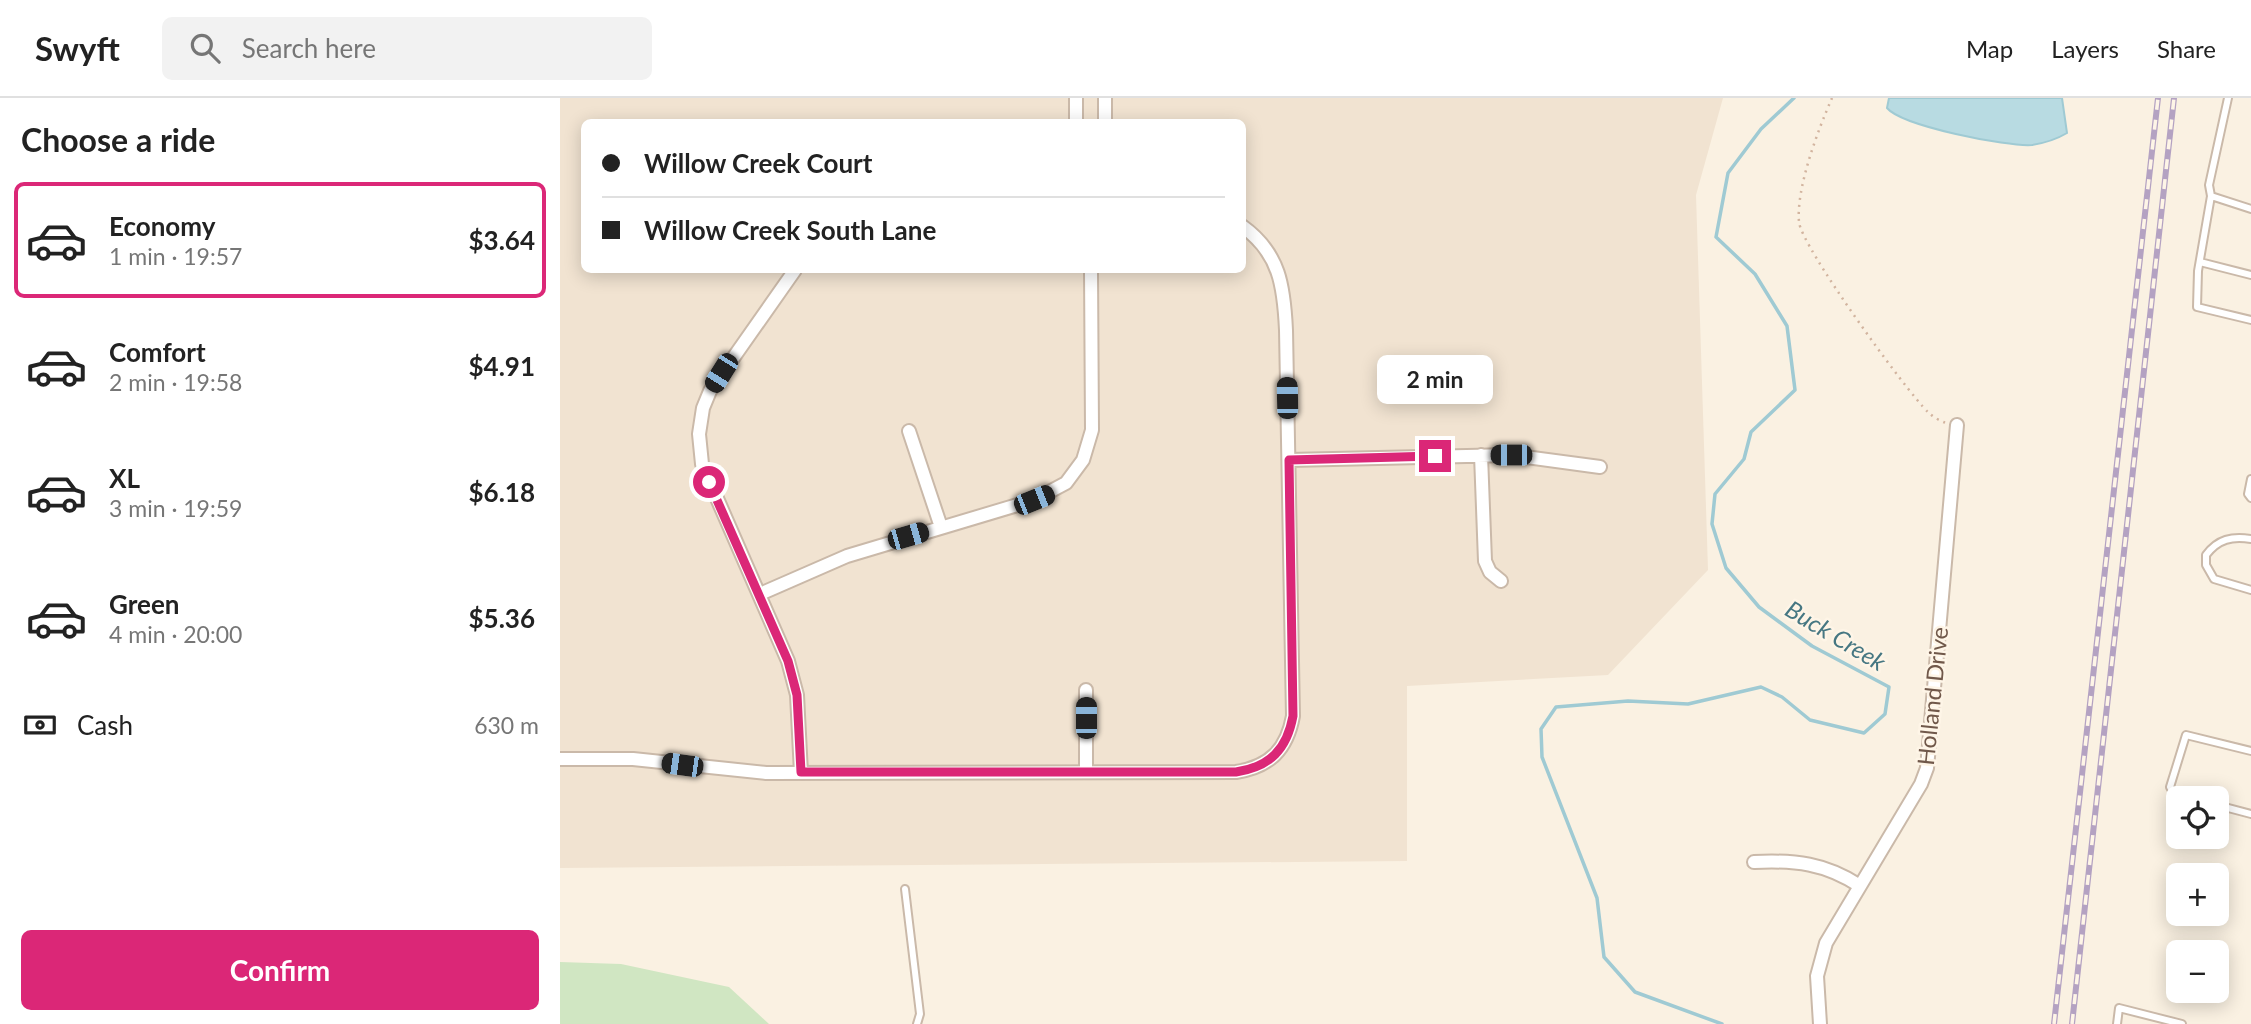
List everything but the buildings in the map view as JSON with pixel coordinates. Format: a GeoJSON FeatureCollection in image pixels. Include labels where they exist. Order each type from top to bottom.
{"type":"FeatureCollection","features":[{"type":"Feature","properties":{"kind":"street"},"geometry":{"type":"LineString","coordinates":[[1076,98],[1076,119]]}},
{"type":"Feature","properties":{"kind":"street"},"geometry":{"type":"LineString","coordinates":[[1105,98],[1105,119]]}},
{"type":"Feature","properties":{"kind":"street"},"geometry":{"type":"LineString","coordinates":[[565,759],[633,760],[717,770],[801,772],[1236,772],[1264,764],[1283,747],[1293,716],[1289,460],[1282,278],[1267,249],[1246,230]]}},
{"type":"Feature","properties":{"kind":"street"},"geometry":{"type":"LineString","coordinates":[[793,273],[710,391],[699,434],[702,464],[781,641],[797,695],[801,772]]}},
{"type":"Feature","properties":{"kind":"street"},"geometry":{"type":"LineString","coordinates":[[760,594],[848,556],[1052,492],[1066,482],[1083,460],[1092,430],[1090,273]]}},
{"type":"Feature","properties":{"kind":"street","name":"Holland Drive"},"geometry":{"type":"LineString","coordinates":[[1820,1024],[1816,988],[1819,961],[1826,943],[1921,784],[1927,768],[1957,425]]}},
{"type":"Feature","properties":{"kind":"street"},"geometry":{"type":"LineString","coordinates":[[909,431],[942,527]]}},
{"type":"Feature","properties":{"kind":"street"},"geometry":{"type":"LineString","coordinates":[[1289,460],[1481,455],[1529,457],[1600,467]]}},
{"type":"Feature","properties":{"kind":"street"},"geometry":{"type":"LineString","coordinates":[[1481,455],[1485,561],[1490,572],[1501,581]]}},
{"type":"Feature","properties":{"kind":"street"},"geometry":{"type":"LineString","coordinates":[[1086,690],[1086,772]]}},
{"type":"Feature","properties":{"kind":"street"},"geometry":{"type":"LineString","coordinates":[[1754,862],[1811,863],[1829,868],[1860,886]]}},
{"type":"Feature","properties":{"kind":"lane"},"geometry":{"type":"LineString","coordinates":[[2228,98],[2209,185],[2211,196],[2200,262],[2197,307],[2251,320]]}},
{"type":"Feature","properties":{"kind":"lane"},"geometry":{"type":"LineString","coordinates":[[2211,196],[2251,209]]}},
{"type":"Feature","properties":{"kind":"lane"},"geometry":{"type":"LineString","coordinates":[[2200,262],[2251,275]]}},
{"type":"Feature","properties":{"kind":"lane"},"geometry":{"type":"LineString","coordinates":[[2251,479],[2248,494],[2251,498]]}},
{"type":"Feature","properties":{"kind":"lane"},"geometry":{"type":"LineString","coordinates":[[2251,539],[2233,537],[2217,542],[2206,555],[2206,565],[2214,579],[2251,590]]}},
{"type":"Feature","properties":{"kind":"lane"},"geometry":{"type":"LineString","coordinates":[[2170,786],[2186,735],[2251,751]]}},
{"type":"Feature","properties":{"kind":"lane"},"geometry":{"type":"LineString","coordinates":[[2229,808],[2251,814]]}},
{"type":"Feature","properties":{"kind":"lane"},"geometry":{"type":"LineString","coordinates":[[905,889],[920,1014],[917,1024]]}},
{"type":"Feature","properties":{"kind":"lane"},"geometry":{"type":"LineString","coordinates":[[2117,1024],[2119,1008],[2182,1024]]}},
{"type":"Feature","properties":{"kind":"path"},"geometry":{"type":"LineString","coordinates":[[1832,98],[1807,170],[1799,213],[1802,234],[1903,382],[1929,414],[1943,422],[1957,425]]}},
{"type":"Feature","properties":{"kind":"shaded area"},"geometry":{"type":"Polygon","coordinates":[[[560,98],[1723,98],[1696,195],[1708,570],[1608,675],[1407,686],[1407,861],[560,868],[560,98]]]}},
{"type":"Feature","properties":{"kind":"green space"},"geometry":{"type":"Polygon","coordinates":[[[560,962],[621,964],[729,987],[769,1024],[560,1024],[560,962]]]}},
{"type":"Feature","properties":{"kind":"water"},"geometry":{"type":"Polygon","coordinates":[[[1889,98],[2062,98],[2067,133],[2032,145],[1979,139],[1912,122],[1887,108],[1889,98]]]}},
{"type":"Feature","properties":{"kind":"waterway","name":"Buck Creek"},"geometry":{"type":"LineString","coordinates":[[1722,1024],[1635,992],[1604,957],[1597,898],[1542,757],[1541,729],[1556,707],[1628,701],[1688,704],[1761,687],[1782,697],[1810,720],[1864,733],[1885,714],[1889,687],[1812,646],[1759,607],[1726,568],[1712,524],[1715,494],[1744,459],[1751,432],[1795,390],[1787,326],[1755,274],[1716,237],[1728,173],[1761,129],[1794,98]]}},
{"type":"Feature","properties":{"kind":"railway"},"geometry":{"type":"LineString","coordinates":[[2054,1024],[2158,98]]}},
{"type":"Feature","properties":{"kind":"railway"},"geometry":{"type":"LineString","coordinates":[[2072,1024],[2174,98]]}},
{"type":"Feature","properties":{"kind":"route"},"geometry":{"type":"LineString","coordinates":[[709,482],[788,661],[799,712],[801,772],[1236,772],[1264,764],[1276,755],[1290,733],[1293,716],[1289,460],[1435,456]]}}]}
